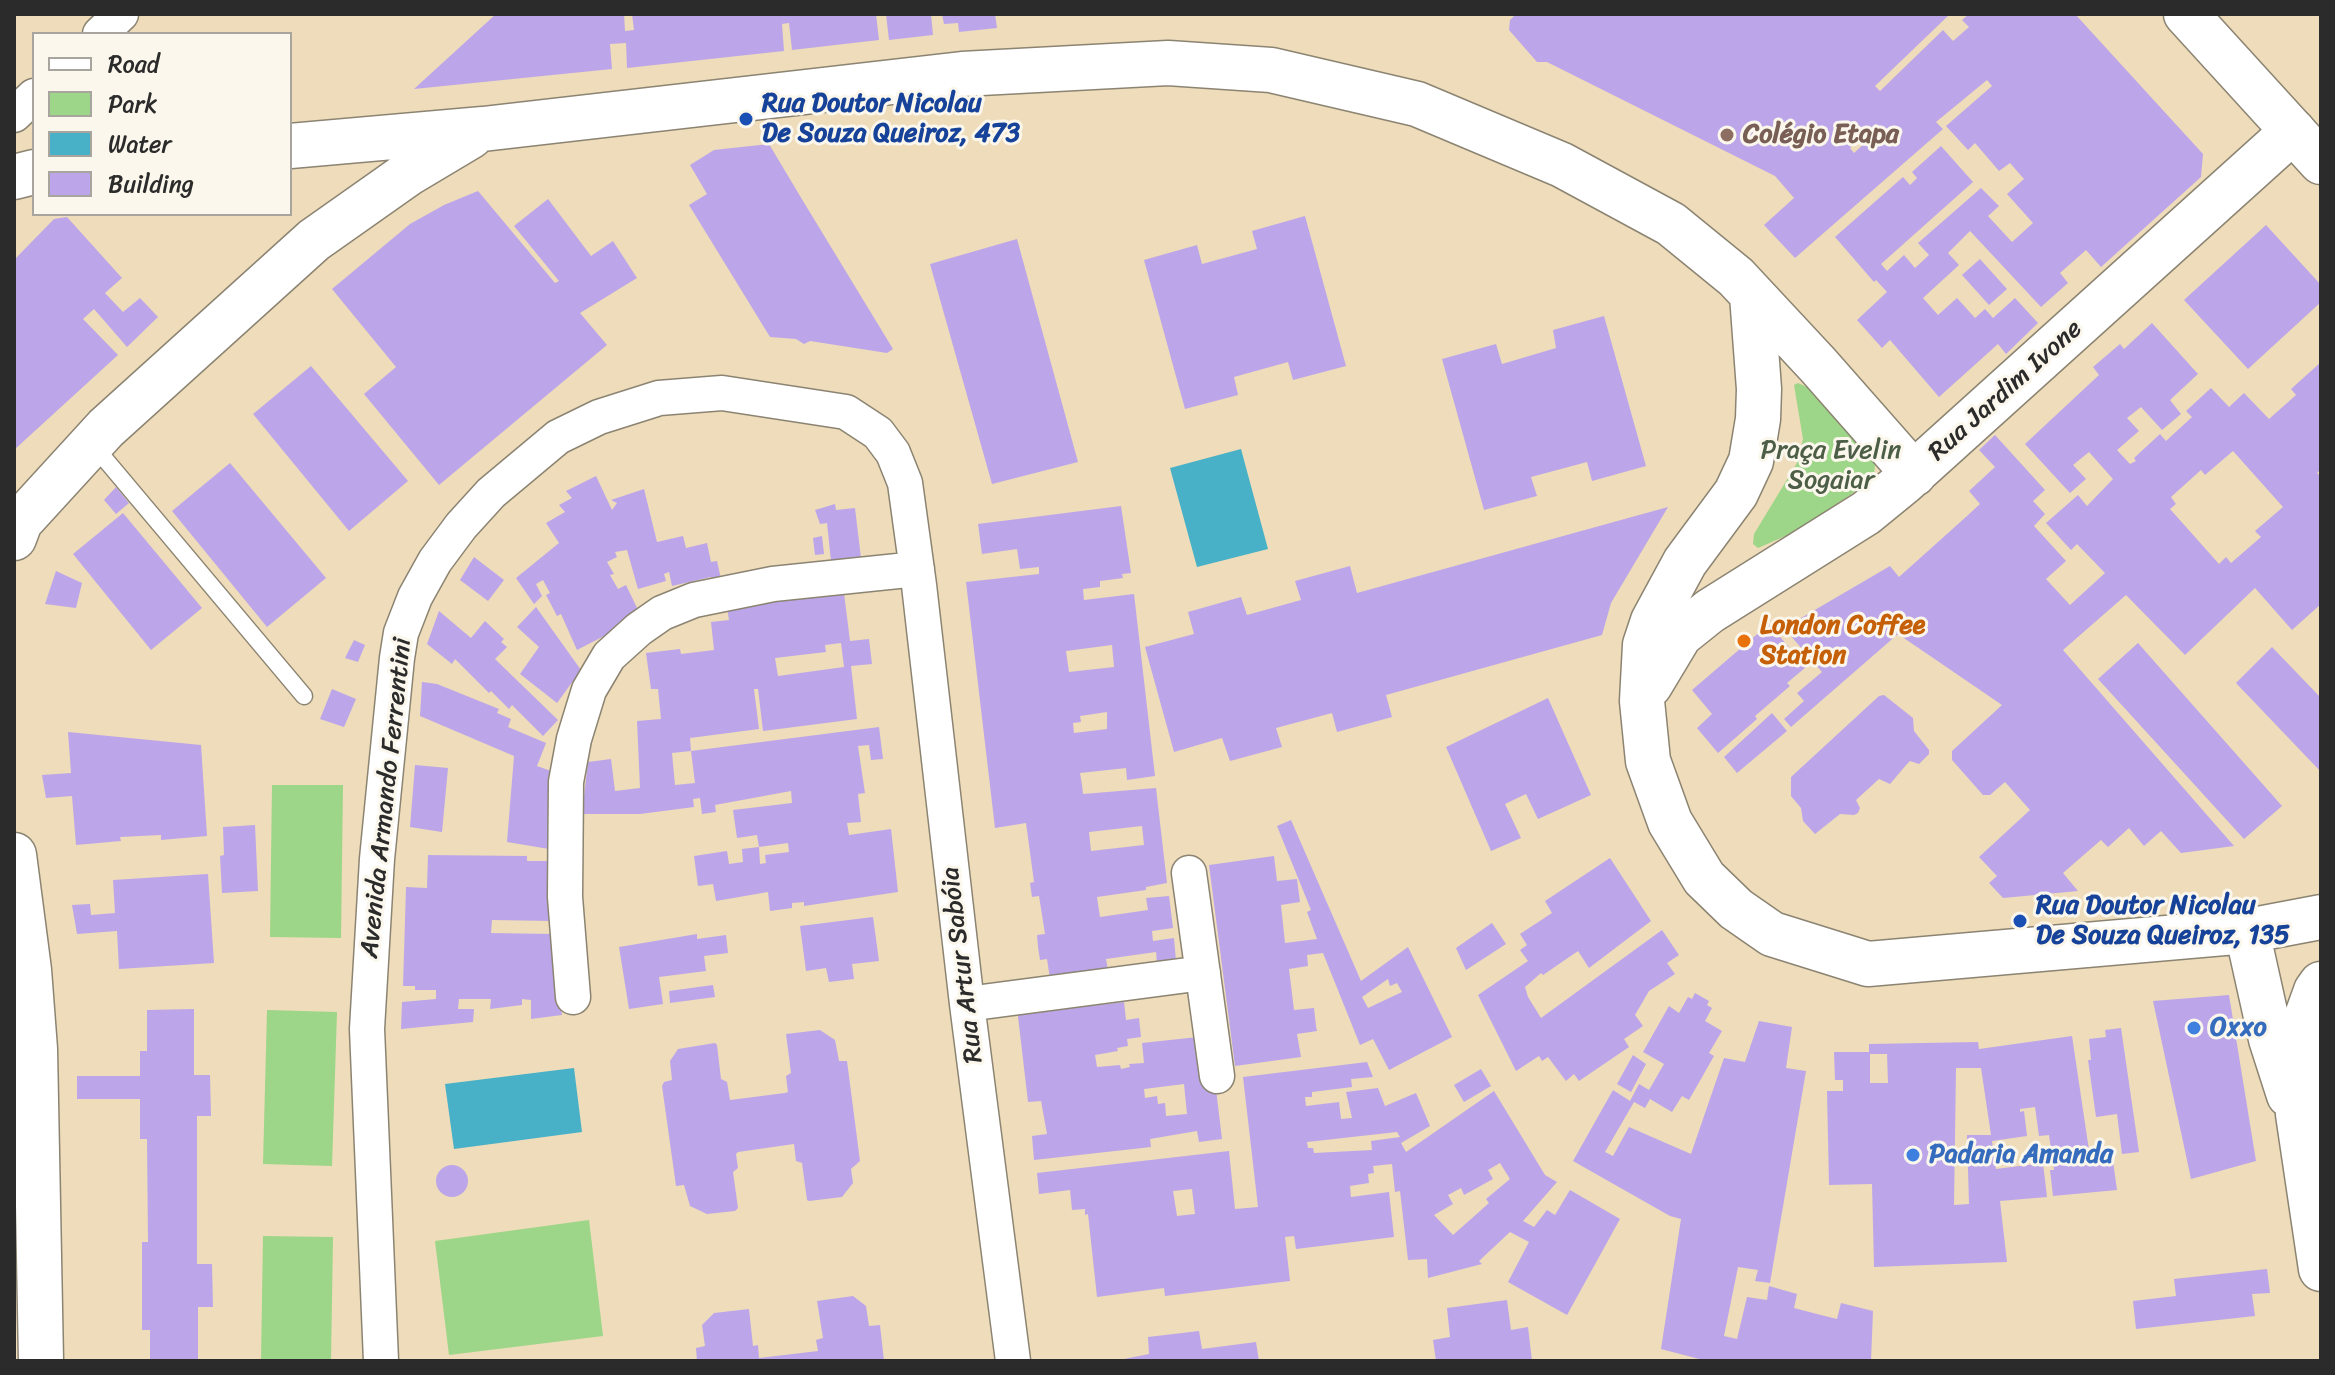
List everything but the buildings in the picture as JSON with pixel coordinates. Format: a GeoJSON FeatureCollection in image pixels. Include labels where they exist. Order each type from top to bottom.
{"type":"FeatureCollection","features":[{"type":"Feature","properties":{"kind":"street"},"geometry":{"type":"LineString","coordinates":[[102,32],[121,14]]}},
{"type":"Feature","properties":{"kind":"street"},"geometry":{"type":"LineString","coordinates":[[2186,14],[2307,146]]}},
{"type":"Feature","properties":{"kind":"street"},"geometry":{"type":"LineString","coordinates":[[292,146],[483,129],[962,74],[1168,63],[1271,70],[1417,104],[1562,165],[1671,224],[1698,244],[1752,295],[1914,474]]}},
{"type":"Feature","properties":{"kind":"street"},"geometry":{"type":"LineString","coordinates":[[14,115],[32,98]]}},
{"type":"Feature","properties":{"kind":"street"},"geometry":{"type":"LineString","coordinates":[[14,538],[20,522],[92,443],[314,240],[409,173],[483,129]]}},
{"type":"Feature","properties":{"kind":"street","name":"Rua Jardim Ivone"},"geometry":{"type":"LineString","coordinates":[[1642,701],[1680,635],[1710,611],[1866,513],[2307,146]]}},
{"type":"Feature","properties":{"kind":"street"},"geometry":{"type":"LineString","coordinates":[[1752,295],[1759,389],[1751,461],[1736,493],[1685,562],[1653,621],[1645,645],[1642,701],[1648,761],[1670,822],[1704,878],[1736,909],[1772,934],[1868,964],[2247,931],[2321,917]]}},
{"type":"Feature","properties":{"kind":"street","name":"Avenida Armando Ferrentini"},"geometry":{"type":"LineString","coordinates":[[381,1361],[367,1029],[371,945],[397,658],[406,621],[435,561],[491,493],[558,437],[599,417],[659,398],[722,393],[846,412],[878,433],[893,453],[905,483],[917,569]]}},
{"type":"Feature","properties":{"kind":"street"},"geometry":{"type":"LineString","coordinates":[[573,997],[565,897],[566,782],[574,739],[589,690],[609,656],[662,613],[694,600],[773,584],[917,569]]}},
{"type":"Feature","properties":{"kind":"street","name":"Rua Artur Sabóia"},"geometry":{"type":"LineString","coordinates":[[917,569],[967,1004],[1013,1361]]}},
{"type":"Feature","properties":{"kind":"street"},"geometry":{"type":"LineString","coordinates":[[14,855],[29,970],[35,1049],[41,1361]]}},
{"type":"Feature","properties":{"kind":"street"},"geometry":{"type":"LineString","coordinates":[[1189,873],[1217,1076]]}},
{"type":"Feature","properties":{"kind":"street"},"geometry":{"type":"LineString","coordinates":[[2247,931],[2280,1074],[2298,1114]]}},
{"type":"Feature","properties":{"kind":"street"},"geometry":{"type":"LineString","coordinates":[[967,1004],[1203,973]]}},
{"type":"Feature","properties":{"kind":"street"},"geometry":{"type":"LineString","coordinates":[[2321,984],[2304,1024],[2298,1066],[2298,1114],[2321,1269]]}},
{"type":"Feature","properties":{"kind":"lane"},"geometry":{"type":"LineString","coordinates":[[92,443],[304,696]]}},
{"type":"Feature","properties":{"kind":"green space","name":"Praça Evelin Sogaiar"},"geometry":{"type":"Polygon","coordinates":[[[1798,383],[1809,388],[1872,457],[1874,473],[1853,493],[1816,518],[1758,548],[1753,544],[1754,534],[1797,463],[1803,439],[1794,385],[1798,383]]]}},
{"type":"Feature","properties":{"kind":"green space"},"geometry":{"type":"Polygon","coordinates":[[[272,785],[343,785],[341,938],[270,937],[272,785]]]}},
{"type":"Feature","properties":{"kind":"green space"},"geometry":{"type":"Polygon","coordinates":[[[267,1010],[337,1012],[332,1166],[263,1164],[267,1010]]]}},
{"type":"Feature","properties":{"kind":"green space"},"geometry":{"type":"Polygon","coordinates":[[[589,1220],[603,1336],[449,1355],[435,1241],[589,1220]]]}},
{"type":"Feature","properties":{"kind":"green space"},"geometry":{"type":"Polygon","coordinates":[[[263,1236],[333,1237],[331,1361],[261,1361],[263,1236]]]}},
{"type":"Feature","properties":{"kind":"water"},"geometry":{"type":"Polygon","coordinates":[[[1241,449],[1268,549],[1197,567],[1170,468],[1241,449]]]}},
{"type":"Feature","properties":{"kind":"water"},"geometry":{"type":"Polygon","coordinates":[[[574,1068],[582,1132],[454,1149],[445,1084],[574,1068]]]}},
{"type":"Feature","properties":{"kind":"place","name":"Rua Doutor Nicolau De Souza Queiroz, 473"},"geometry":{"type":"Point","coordinates":[746,119]}},
{"type":"Feature","properties":{"kind":"place","name":"Colégio Etapa"},"geometry":{"type":"Point","coordinates":[1727,135]}},
{"type":"Feature","properties":{"kind":"place","name":"London Coffee Station"},"geometry":{"type":"Point","coordinates":[1744,641]}},
{"type":"Feature","properties":{"kind":"place","name":"Rua Doutor Nicolau De Souza Queiroz, 135"},"geometry":{"type":"Point","coordinates":[2020,921]}},
{"type":"Feature","properties":{"kind":"place","name":"Oxxo"},"geometry":{"type":"Point","coordinates":[2194,1028]}},
{"type":"Feature","properties":{"kind":"place","name":"Padaria Amanda"},"geometry":{"type":"Point","coordinates":[1913,1155]}}]}
